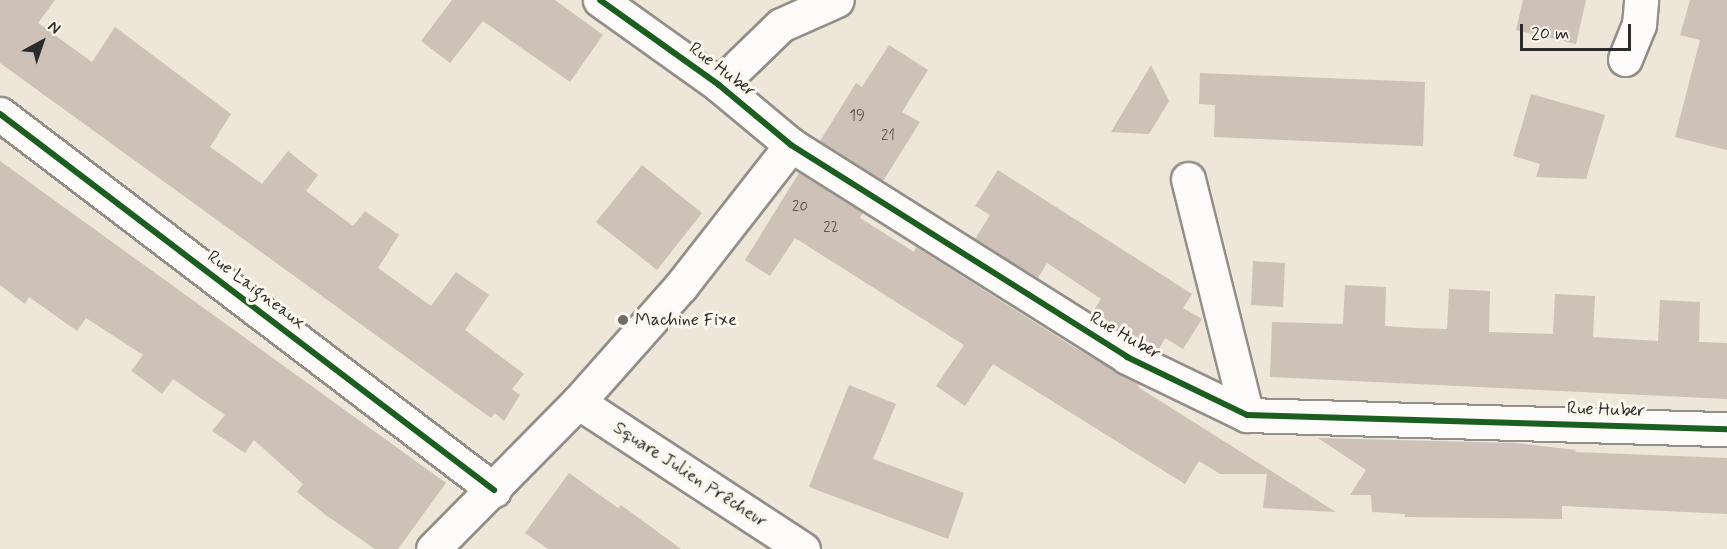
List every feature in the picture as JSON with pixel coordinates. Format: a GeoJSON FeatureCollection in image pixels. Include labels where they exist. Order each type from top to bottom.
{"type":"FeatureCollection","features":[{"type":"Feature","properties":{"kind":"street","name":"Rue Huber"},"geometry":{"type":"LineString","coordinates":[[600,0],[719,85],[791,145],[1127,357],[1247,415],[1727,429]]}},
{"type":"Feature","properties":{"kind":"street"},"geometry":{"type":"LineString","coordinates":[[719,85],[781,25],[837,0]]}},
{"type":"Feature","properties":{"kind":"street"},"geometry":{"type":"LineString","coordinates":[[1625,59],[1639,25],[1641,0]]}},
{"type":"Feature","properties":{"kind":"street","name":"Rue Laigneaux"},"geometry":{"type":"LineString","coordinates":[[0,114],[494,490]]}},
{"type":"Feature","properties":{"kind":"street"},"geometry":{"type":"LineString","coordinates":[[433,549],[494,490],[578,402],[681,286],[791,145]]}},
{"type":"Feature","properties":{"kind":"street"},"geometry":{"type":"LineString","coordinates":[[1188,179],[1247,415]]}},
{"type":"Feature","properties":{"kind":"street","name":"Square Julien Prêcheur"},"geometry":{"type":"LineString","coordinates":[[578,402],[803,549]]}},
{"type":"Feature","properties":{"kind":"building"},"geometry":{"type":"Polygon","coordinates":[[[0,0],[55,0],[38,23],[92,62],[115,27],[231,114],[210,147],[262,184],[288,151],[318,175],[306,191],[353,226],[365,211],[399,235],[378,268],[431,306],[456,272],[489,295],[465,330],[524,374],[512,389],[520,395],[504,421],[495,413],[491,418],[460,396],[0,63],[0,0]]]}},
{"type":"Feature","properties":{"kind":"building"},"geometry":{"type":"Polygon","coordinates":[[[452,0],[555,0],[603,35],[570,82],[483,21],[450,63],[421,41],[452,0]]]}},
{"type":"Feature","properties":{"kind":"building"},"geometry":{"type":"Polygon","coordinates":[[[1523,0],[1586,0],[1576,44],[1516,30],[1523,0]]]}},
{"type":"Feature","properties":{"kind":"building"},"geometry":{"type":"Polygon","coordinates":[[[1690,0],[1727,0],[1727,150],[1675,137],[1700,40],[1680,35],[1690,0]]]}},
{"type":"Feature","properties":{"kind":"building"},"geometry":{"type":"Polygon","coordinates":[[[889,45],[928,70],[902,112],[920,122],[883,181],[820,141],[856,83],[862,87],[889,45]]]}},
{"type":"Feature","properties":{"kind":"building"},"geometry":{"type":"Polygon","coordinates":[[[1151,65],[1169,101],[1149,134],[1111,132],[1151,65]]]}},
{"type":"Feature","properties":{"kind":"building"},"geometry":{"type":"Polygon","coordinates":[[[1200,73],[1425,82],[1423,146],[1214,137],[1215,105],[1199,104],[1200,73]]]}},
{"type":"Feature","properties":{"kind":"building"},"geometry":{"type":"Polygon","coordinates":[[[1531,94],[1605,115],[1586,179],[1536,177],[1540,164],[1513,156],[1531,94]]]}},
{"type":"Feature","properties":{"kind":"building"},"geometry":{"type":"Polygon","coordinates":[[[0,161],[446,483],[398,549],[375,549],[327,516],[297,492],[303,484],[254,440],[245,453],[212,431],[225,415],[173,379],[162,394],[131,371],[143,355],[86,318],[77,331],[29,297],[25,304],[0,285],[0,161]]]}},
{"type":"Feature","properties":{"kind":"building"},"geometry":{"type":"Polygon","coordinates":[[[642,165],[702,213],[657,270],[596,222],[642,165]]]}},
{"type":"Feature","properties":{"kind":"building"},"geometry":{"type":"Polygon","coordinates":[[[998,170],[1192,294],[1183,308],[1202,319],[1183,349],[1165,338],[1158,351],[1136,341],[1092,313],[1101,299],[1047,263],[1038,278],[975,239],[990,215],[975,206],[998,170]]]}},
{"type":"Feature","properties":{"kind":"building"},"geometry":{"type":"Polygon","coordinates":[[[799,173],[863,213],[860,218],[914,252],[916,247],[1072,346],[1140,384],[1138,387],[1336,512],[1263,508],[1267,474],[1220,474],[1199,461],[1185,484],[993,364],[965,406],[936,386],[964,345],[795,238],[770,276],[745,260],[799,173]]]}},
{"type":"Feature","properties":{"kind":"building"},"geometry":{"type":"Polygon","coordinates":[[[1253,261],[1285,263],[1283,307],[1251,305],[1253,261]]]}},
{"type":"Feature","properties":{"kind":"building"},"geometry":{"type":"Polygon","coordinates":[[[1345,285],[1386,287],[1385,326],[1447,329],[1449,289],[1490,291],[1489,332],[1553,334],[1555,294],[1595,296],[1593,337],[1658,341],[1660,300],[1700,302],[1699,342],[1727,343],[1727,399],[1270,377],[1272,322],[1343,324],[1345,285]]]}},
{"type":"Feature","properties":{"kind":"building"},"geometry":{"type":"Polygon","coordinates":[[[849,385],[896,404],[873,459],[964,493],[948,539],[809,487],[849,385]]]}},
{"type":"Feature","properties":{"kind":"building"},"geometry":{"type":"Polygon","coordinates":[[[1318,438],[1515,443],[1576,450],[1575,452],[1727,458],[1727,514],[1562,506],[1562,519],[1405,517],[1405,514],[1372,512],[1371,495],[1350,495],[1366,470],[1318,438]]]}},
{"type":"Feature","properties":{"kind":"building"},"geometry":{"type":"Polygon","coordinates":[[[569,473],[618,508],[621,505],[681,549],[548,549],[525,533],[569,473]]]}},
{"type":"Feature","properties":{"kind":"cycle path"},"geometry":{"type":"LineString","coordinates":[[600,0],[719,85],[791,145],[1127,357],[1247,415],[1727,429]]}},
{"type":"Feature","properties":{"kind":"cycle path"},"geometry":{"type":"LineString","coordinates":[[0,114],[494,490]]}},
{"type":"Feature","properties":{"kind":"place","name":"Machine Fixe"},"geometry":{"type":"Point","coordinates":[623,320]}}]}
